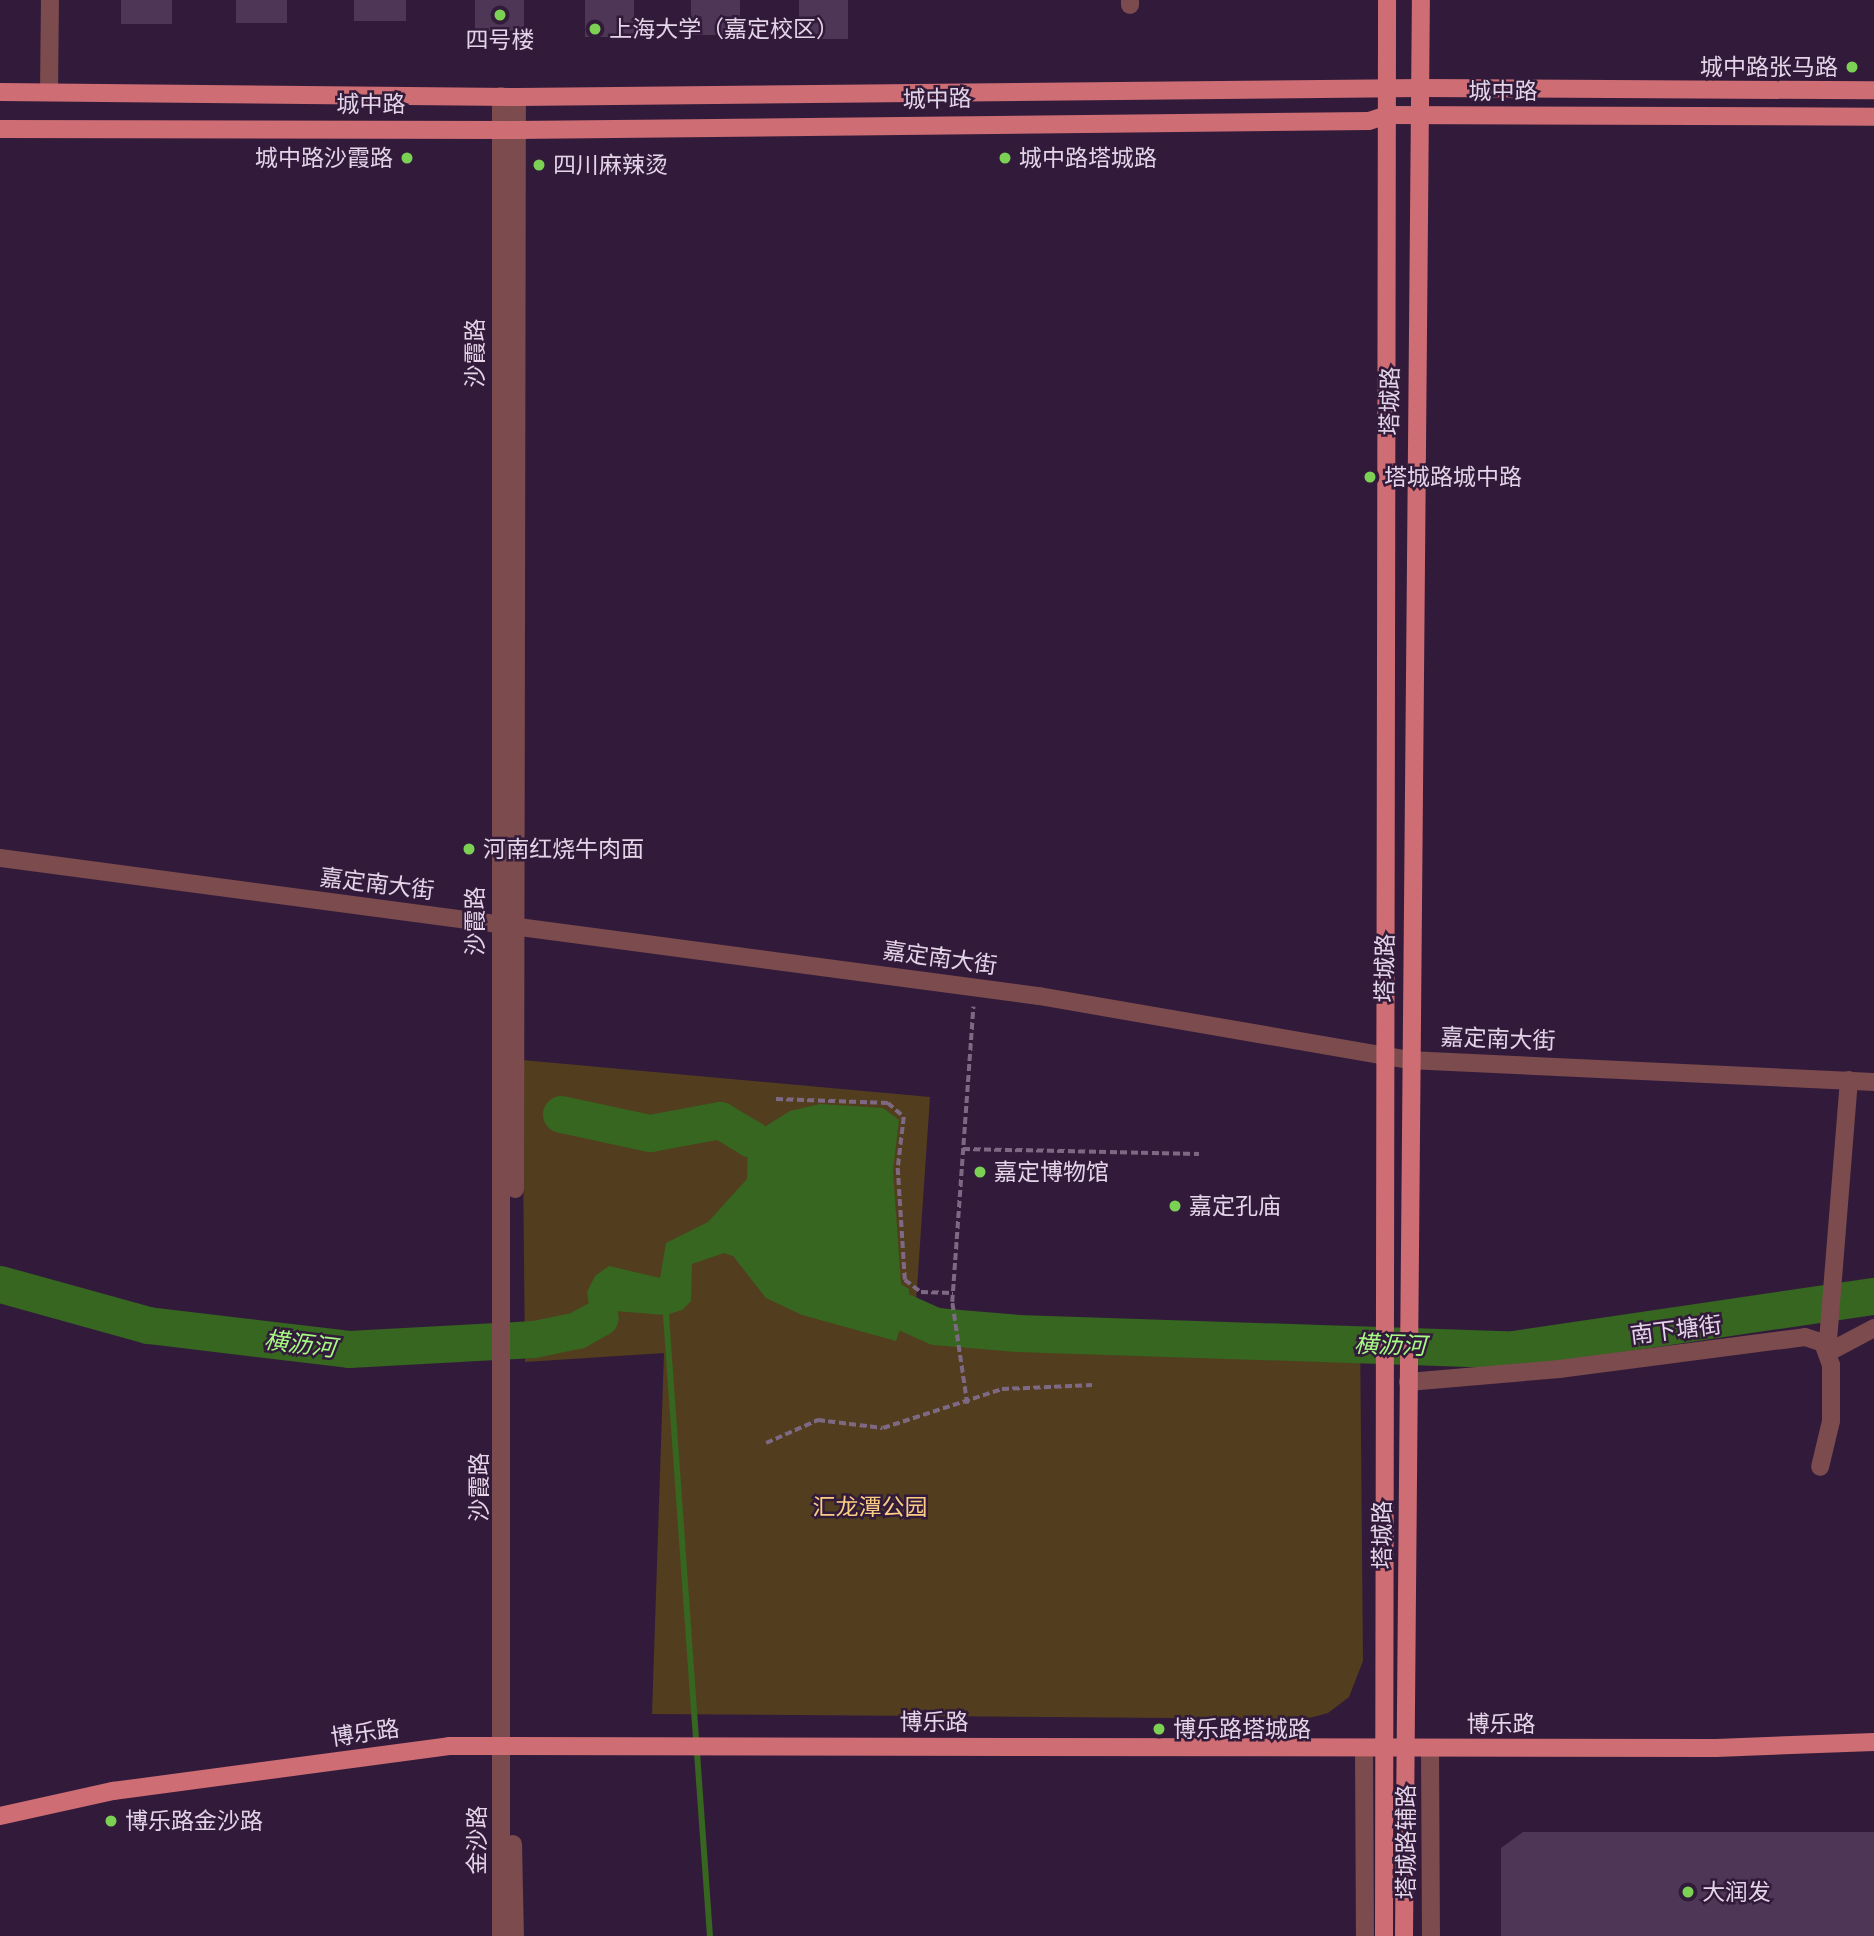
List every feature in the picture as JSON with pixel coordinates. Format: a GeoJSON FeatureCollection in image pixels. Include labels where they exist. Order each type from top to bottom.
{"type":"FeatureCollection","features":[{"type":"Feature","properties":{"kind":"main road","name":"塔城路"},"geometry":{"type":"LineString","coordinates":[[1384,1936],[1390,1056],[1387,0]]}},
{"type":"Feature","properties":{"kind":"main road","name":"塔城路"},"geometry":{"type":"LineString","coordinates":[[1404,1936],[1408,1060],[1421,0]]}},
{"type":"Feature","properties":{"kind":"main road","name":"城中路"},"geometry":{"type":"LineString","coordinates":[[0,92],[509,97],[1386,93],[1421,88],[1874,90]]}},
{"type":"Feature","properties":{"kind":"main road","name":"城中路"},"geometry":{"type":"LineString","coordinates":[[0,129],[507,129],[1369,121],[1387,115],[1874,117]]}},
{"type":"Feature","properties":{"kind":"main road","name":"博乐路"},"geometry":{"type":"LineString","coordinates":[[0,1816],[113,1791],[449,1746],[1430,1748],[1874,1742]]}},
{"type":"Feature","properties":{"kind":"street"},"geometry":{"type":"LineString","coordinates":[[49,92],[50,0]]}},
{"type":"Feature","properties":{"kind":"street","name":"沙霞路"},"geometry":{"type":"LineString","coordinates":[[506,1745],[504,1311],[508,925],[509,97]]}},
{"type":"Feature","properties":{"kind":"street","name":"嘉定南大街"},"geometry":{"type":"LineString","coordinates":[[0,859],[974,987],[1408,1060],[1874,1082]]}},
{"type":"Feature","properties":{"kind":"street"},"geometry":{"type":"LineString","coordinates":[[508,925],[506,1745],[515,1936]]}},
{"type":"Feature","properties":{"kind":"street"},"geometry":{"type":"LineString","coordinates":[[1820,1467],[1832,1422],[1827,1353],[1830,1282],[1849,1080]]}},
{"type":"Feature","properties":{"kind":"street"},"geometry":{"type":"LineString","coordinates":[[1827,1353],[1874,1328]]}},
{"type":"Feature","properties":{"kind":"street","name":"南下塘街"},"geometry":{"type":"LineString","coordinates":[[1408,1373],[1559,1369],[1805,1337],[1823,1343],[1827,1353]]}},
{"type":"Feature","properties":{"kind":"street","name":"金沙路"},"geometry":{"type":"LineString","coordinates":[[501,1936],[506,1745]]}},
{"type":"Feature","properties":{"kind":"street","name":"塔城路辅路"},"geometry":{"type":"LineString","coordinates":[[1364,1748],[1366,1936]]}},
{"type":"Feature","properties":{"kind":"street","name":"塔城路辅路"},"geometry":{"type":"LineString","coordinates":[[1430,1748],[1431,1936]]}},
{"type":"Feature","properties":{"kind":"path"},"geometry":{"type":"LineString","coordinates":[[967,1404],[952,1301],[974,987]]}},
{"type":"Feature","properties":{"kind":"path"},"geometry":{"type":"LineString","coordinates":[[776,1099],[888,1103],[904,1117],[898,1168],[905,1280],[921,1292],[953,1293]]}},
{"type":"Feature","properties":{"kind":"path"},"geometry":{"type":"LineString","coordinates":[[963,1149],[1199,1154]]}},
{"type":"Feature","properties":{"kind":"path"},"geometry":{"type":"LineString","coordinates":[[766,1443],[818,1420],[883,1428],[967,1404],[1002,1389],[1092,1385]]}},
{"type":"Feature","properties":{"kind":"green space","name":"汇龙潭公园"},"geometry":{"type":"Polygon","coordinates":[[[522,1060],[930,1097],[916,1303],[991,1318],[1360,1330],[1363,1661],[1349,1697],[1328,1713],[1306,1719],[652,1714],[664,1353],[525,1362],[522,1060]]]}},
{"type":"Feature","properties":{"kind":"shaded area"},"geometry":{"type":"Polygon","coordinates":[[[820,1104],[883,1108],[899,1120],[893,1171],[901,1284],[909,1289],[909,1301],[896,1341],[802,1315],[766,1298],[733,1256],[724,1253],[692,1264],[691,1301],[682,1310],[666,1315],[614,1311],[600,1317],[590,1310],[587,1292],[595,1276],[609,1266],[660,1278],[666,1243],[708,1222],[747,1179],[748,1146],[755,1133],[790,1111],[820,1104]]]}},
{"type":"Feature","properties":{"kind":"building"},"geometry":{"type":"Polygon","coordinates":[[[121,0],[172,0],[172,24],[121,24],[121,0]]]}},
{"type":"Feature","properties":{"kind":"building"},"geometry":{"type":"Polygon","coordinates":[[[236,0],[287,0],[287,23],[236,23],[236,0]]]}},
{"type":"Feature","properties":{"kind":"building"},"geometry":{"type":"Polygon","coordinates":[[[354,0],[406,0],[406,21],[354,21],[354,0]]]}},
{"type":"Feature","properties":{"kind":"building","name":"四号楼"},"geometry":{"type":"Polygon","coordinates":[[[475,0],[524,0],[524,31],[475,31],[475,0]]]}},
{"type":"Feature","properties":{"kind":"building"},"geometry":{"type":"Polygon","coordinates":[[[585,0],[634,0],[634,37],[585,37],[585,0]]]}},
{"type":"Feature","properties":{"kind":"building"},"geometry":{"type":"Polygon","coordinates":[[[691,0],[740,0],[740,35],[691,35],[691,0]]]}},
{"type":"Feature","properties":{"kind":"building"},"geometry":{"type":"Polygon","coordinates":[[[799,0],[848,0],[848,39],[799,39],[799,0]]]}},
{"type":"Feature","properties":{"kind":"building","name":"大润发"},"geometry":{"type":"Polygon","coordinates":[[[1523,1832],[1874,1832],[1874,1936],[1501,1936],[1501,1848],[1523,1832]]]}},
{"type":"Feature","properties":{"kind":"waterway"},"geometry":{"type":"LineString","coordinates":[[561,1114],[650,1133],[720,1120],[752,1139]]}},
{"type":"Feature","properties":{"kind":"waterway","name":"横沥河"},"geometry":{"type":"LineString","coordinates":[[0,1284],[148,1325],[349,1349],[534,1339],[577,1330],[600,1317]]}},
{"type":"Feature","properties":{"kind":"waterway","name":"横沥河"},"geometry":{"type":"LineString","coordinates":[[904,1312],[935,1326],[1018,1333],[1513,1349],[1874,1296]]}},
{"type":"Feature","properties":{"kind":"waterway"},"geometry":{"type":"LineString","coordinates":[[666,1315],[710,1936]]}},
{"type":"Feature","properties":{"kind":"place","name":"四号楼"},"geometry":{"type":"Point","coordinates":[500,15]}},
{"type":"Feature","properties":{"kind":"place","name":"上海大学（嘉定校区）"},"geometry":{"type":"Point","coordinates":[595,29]}},
{"type":"Feature","properties":{"kind":"place","name":"城中路张马路"},"geometry":{"type":"Point","coordinates":[1852,67]}},
{"type":"Feature","properties":{"kind":"place","name":"城中路沙霞路"},"geometry":{"type":"Point","coordinates":[407,158]}},
{"type":"Feature","properties":{"kind":"place","name":"城中路塔城路"},"geometry":{"type":"Point","coordinates":[1005,158]}},
{"type":"Feature","properties":{"kind":"place","name":"四川麻辣烫"},"geometry":{"type":"Point","coordinates":[539,165]}},
{"type":"Feature","properties":{"kind":"place","name":"塔城路城中路"},"geometry":{"type":"Point","coordinates":[1370,477]}},
{"type":"Feature","properties":{"kind":"place","name":"河南红烧牛肉面"},"geometry":{"type":"Point","coordinates":[469,849]}},
{"type":"Feature","properties":{"kind":"place","name":"嘉定博物馆"},"geometry":{"type":"Point","coordinates":[980,1172]}},
{"type":"Feature","properties":{"kind":"place","name":"嘉定孔庙"},"geometry":{"type":"Point","coordinates":[1175,1206]}},
{"type":"Feature","properties":{"kind":"place","name":"博乐路塔城路"},"geometry":{"type":"Point","coordinates":[1159,1729]}},
{"type":"Feature","properties":{"kind":"place","name":"博乐路金沙路"},"geometry":{"type":"Point","coordinates":[111,1821]}},
{"type":"Feature","properties":{"kind":"place","name":"大润发"},"geometry":{"type":"Point","coordinates":[1688,1892]}}]}
